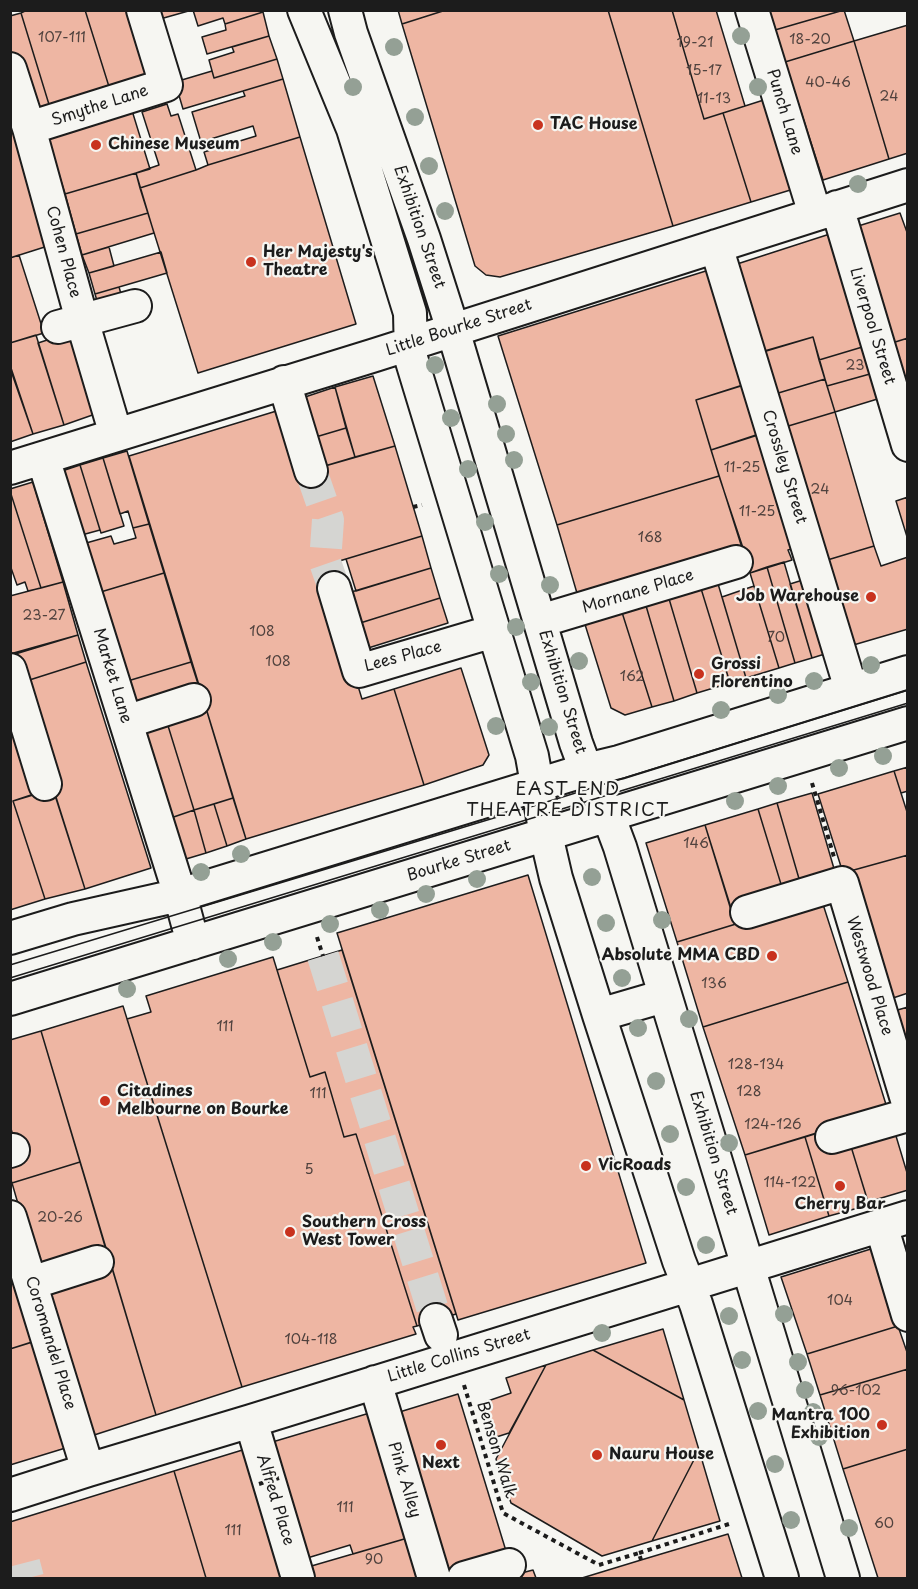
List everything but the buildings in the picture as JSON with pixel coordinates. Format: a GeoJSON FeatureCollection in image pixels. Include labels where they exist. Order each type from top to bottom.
{"type":"FeatureCollection","features":[{"type":"Feature","properties":{"kind":"street","name":"Smythe Lane"},"geometry":{"type":"LineString","coordinates":[[29,128],[166,85],[143,10]]}},
{"type":"Feature","properties":{"kind":"street","name":"Exhibition Street"},"geometry":{"type":"LineString","coordinates":[[304,10],[353,129],[410,313],[411,358],[532,756],[556,878],[598,1015],[679,1261],[699,1314],[782,1578]]}},
{"type":"Feature","properties":{"kind":"street","name":"Exhibition Street"},"geometry":{"type":"LineString","coordinates":[[345,10],[453,330],[576,743],[620,847],[843,1578]]}},
{"type":"Feature","properties":{"kind":"street","name":"Punch Lane"},"geometry":{"type":"LineString","coordinates":[[752,10],[826,211]]}},
{"type":"Feature","properties":{"kind":"street","name":"Cohen Place"},"geometry":{"type":"LineString","coordinates":[[10,69],[29,128],[70,324],[116,435]]}},
{"type":"Feature","properties":{"kind":"street","name":"Little Bourke Street"},"geometry":{"type":"LineString","coordinates":[[10,468],[908,185]]}},
{"type":"Feature","properties":{"kind":"street","name":"Liverpool Street"},"geometry":{"type":"LineString","coordinates":[[826,211],[908,445]]}},
{"type":"Feature","properties":{"kind":"street","name":"Crossley Street"},"geometry":{"type":"LineString","coordinates":[[716,246],[851,689]]}},
{"type":"Feature","properties":{"kind":"street"},"geometry":{"type":"LineString","coordinates":[[70,324],[135,306]]}},
{"type":"Feature","properties":{"kind":"street"},"geometry":{"type":"LineString","coordinates":[[284,382],[311,471]]}},
{"type":"Feature","properties":{"kind":"street","name":"Market Lane"},"geometry":{"type":"LineString","coordinates":[[43,458],[193,943]]}},
{"type":"Feature","properties":{"kind":"street"},"geometry":{"type":"LineString","coordinates":[[468,547],[514,533]]}},
{"type":"Feature","properties":{"kind":"street","name":"Mornane Place"},"geometry":{"type":"LineString","coordinates":[[540,621],[736,562]]}},
{"type":"Feature","properties":{"kind":"street","name":"Lees Place"},"geometry":{"type":"LineString","coordinates":[[334,588],[357,672],[494,631]]}},
{"type":"Feature","properties":{"kind":"street"},"geometry":{"type":"LineString","coordinates":[[10,670],[45,784]]}},
{"type":"Feature","properties":{"kind":"street"},"geometry":{"type":"LineString","coordinates":[[10,938],[73,919],[180,895],[908,672]]}},
{"type":"Feature","properties":{"kind":"street"},"geometry":{"type":"LineString","coordinates":[[126,722],[194,700]]}},
{"type":"Feature","properties":{"kind":"street","name":"Bourke Street"},"geometry":{"type":"LineString","coordinates":[[10,999],[908,723]]}},
{"type":"Feature","properties":{"kind":"street"},"geometry":{"type":"LineString","coordinates":[[747,912],[842,883]]}},
{"type":"Feature","properties":{"kind":"street","name":"Westwood Place"},"geometry":{"type":"LineString","coordinates":[[842,883],[908,1103]]}},
{"type":"Feature","properties":{"kind":"street"},"geometry":{"type":"LineString","coordinates":[[598,1015],[664,996]]}},
{"type":"Feature","properties":{"kind":"street"},"geometry":{"type":"LineString","coordinates":[[832,1137],[908,1115]]}},
{"type":"Feature","properties":{"kind":"street","name":"Coromandel Place"},"geometry":{"type":"LineString","coordinates":[[10,1217],[88,1470]]}},
{"type":"Feature","properties":{"kind":"street"},"geometry":{"type":"LineString","coordinates":[[894,1221],[908,1315]]}},
{"type":"Feature","properties":{"kind":"street","name":"Little Collins Street"},"geometry":{"type":"LineString","coordinates":[[10,1495],[894,1221]]}},
{"type":"Feature","properties":{"kind":"street"},"geometry":{"type":"LineString","coordinates":[[31,1283],[97,1262]]}},
{"type":"Feature","properties":{"kind":"street","name":"Pink Alley"},"geometry":{"type":"LineString","coordinates":[[375,1382],[434,1578]]}},
{"type":"Feature","properties":{"kind":"street","name":"Alfred Place"},"geometry":{"type":"LineString","coordinates":[[251,1421],[298,1578]]}},
{"type":"Feature","properties":{"kind":"street"},"geometry":{"type":"LineString","coordinates":[[464,1578],[509,1565]]}},
{"type":"Feature","properties":{"kind":"path"},"geometry":{"type":"LineString","coordinates":[[413,507],[422,505]]}},
{"type":"Feature","properties":{"kind":"path"},"geometry":{"type":"LineString","coordinates":[[803,755],[842,883]]}},
{"type":"Feature","properties":{"kind":"path"},"geometry":{"type":"LineString","coordinates":[[317,937],[323,956]]}},
{"type":"Feature","properties":{"kind":"path","name":"Benson Walk"},"geometry":{"type":"LineString","coordinates":[[462,1379],[502,1514],[599,1565],[732,1523]]}},
{"type":"Feature","properties":{"kind":"path"},"geometry":{"type":"LineString","coordinates":[[259,1484],[279,1478]]}},
{"type":"Feature","properties":{"kind":"path"},"geometry":{"type":"LineString","coordinates":[[639,1553],[641,1560]]}},
{"type":"Feature","properties":{"kind":"tunnel"},"geometry":{"type":"LineString","coordinates":[[311,471],[328,520],[325,562],[334,588]]}},
{"type":"Feature","properties":{"kind":"tunnel"},"geometry":{"type":"LineString","coordinates":[[323,956],[436,1320]]}},
{"type":"Feature","properties":{"kind":"tunnel"},"geometry":{"type":"LineString","coordinates":[[24,1563],[28,1578]]}},
{"type":"Feature","properties":{"kind":"tram line"},"geometry":{"type":"LineString","coordinates":[[10,965],[908,690]]}},
{"type":"Feature","properties":{"kind":"tram line"},"geometry":{"type":"LineString","coordinates":[[10,978],[908,703]]}},
{"type":"Feature","properties":{"kind":"place","name":"TAC House"},"geometry":{"type":"Point","coordinates":[538,125]}},
{"type":"Feature","properties":{"kind":"place","name":"Chinese Museum"},"geometry":{"type":"Point","coordinates":[96,145]}},
{"type":"Feature","properties":{"kind":"place","name":"Her Majesty's Theatre"},"geometry":{"type":"Point","coordinates":[251,262]}},
{"type":"Feature","properties":{"kind":"place","name":"Job Warehouse"},"geometry":{"type":"Point","coordinates":[871,597]}},
{"type":"Feature","properties":{"kind":"place","name":"Grossi Florentino"},"geometry":{"type":"Point","coordinates":[699,674]}},
{"type":"Feature","properties":{"kind":"place","name":"Absolute MMA CBD"},"geometry":{"type":"Point","coordinates":[772,956]}},
{"type":"Feature","properties":{"kind":"place","name":"Citadines Melbourne on Bourke"},"geometry":{"type":"Point","coordinates":[105,1101]}},
{"type":"Feature","properties":{"kind":"place","name":"VicRoads"},"geometry":{"type":"Point","coordinates":[586,1166]}},
{"type":"Feature","properties":{"kind":"place","name":"Cherry Bar"},"geometry":{"type":"Point","coordinates":[840,1186]}},
{"type":"Feature","properties":{"kind":"place","name":"Southern Cross West Tower"},"geometry":{"type":"Point","coordinates":[290,1232]}},
{"type":"Feature","properties":{"kind":"place","name":"Mantra 100 Exhibition"},"geometry":{"type":"Point","coordinates":[882,1425]}},
{"type":"Feature","properties":{"kind":"place","name":"Next"},"geometry":{"type":"Point","coordinates":[441,1445]}},
{"type":"Feature","properties":{"kind":"place","name":"Nauru House"},"geometry":{"type":"Point","coordinates":[597,1455]}},
{"type":"Feature","properties":{"kind":"district","name":"EAST END THEATRE DISTRICT"},"geometry":{"type":"Point","coordinates":[568,800]}}]}
